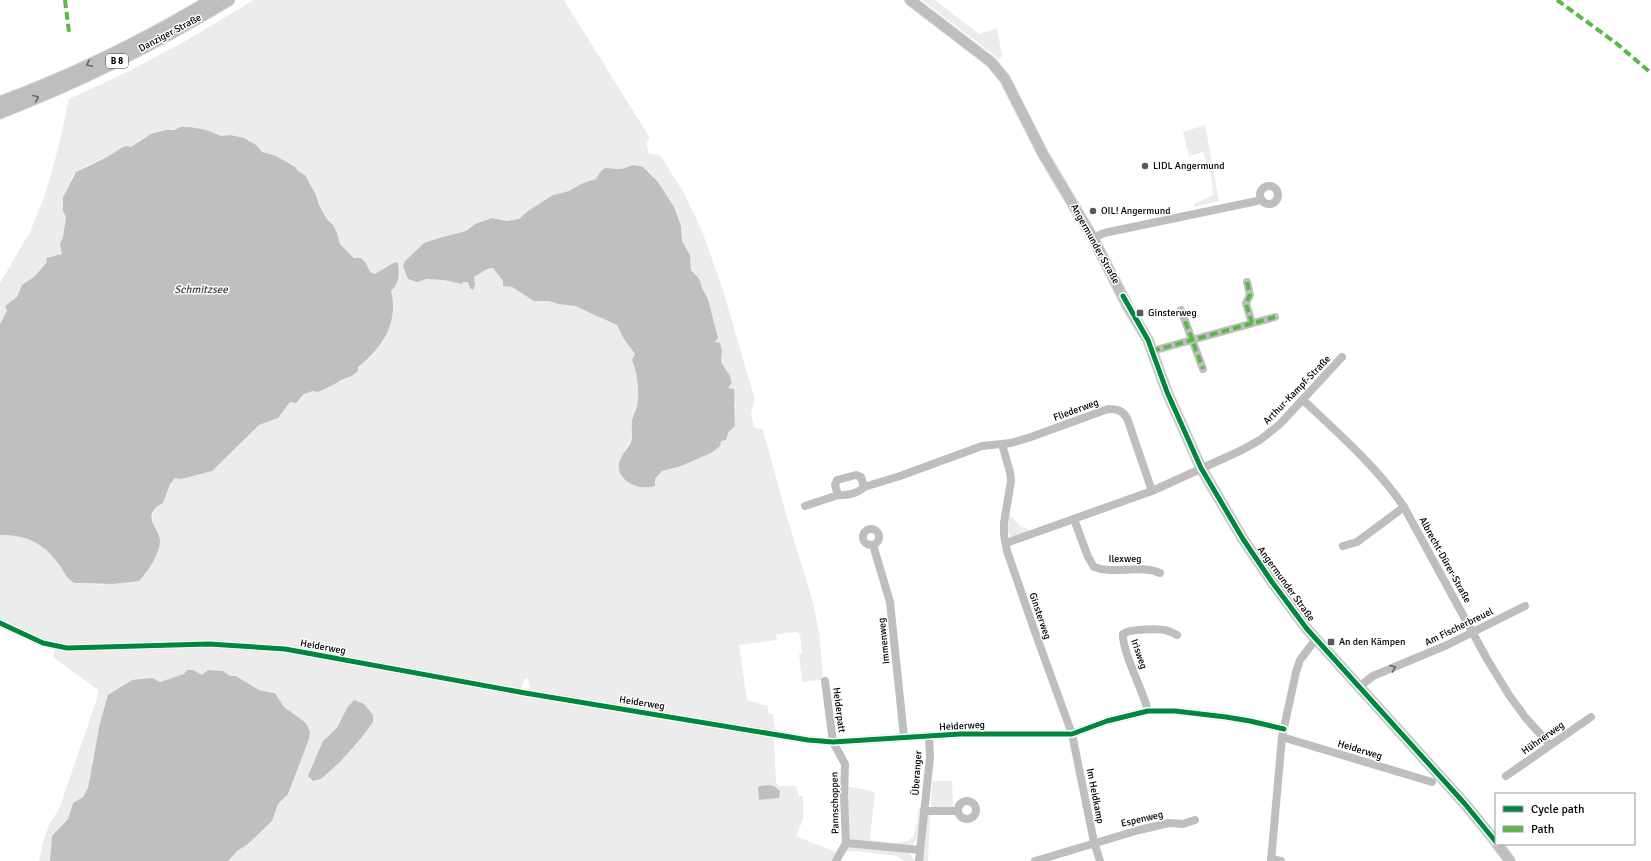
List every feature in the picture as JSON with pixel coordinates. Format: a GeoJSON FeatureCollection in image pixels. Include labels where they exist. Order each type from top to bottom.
{"type":"FeatureCollection","features":[{"type":"Feature","properties":{"kind":"highway","name":"Danziger Straße"},"geometry":{"type":"LineString","coordinates":[[0,102],[58,79],[106,56],[155,31],[210,0]]}},
{"type":"Feature","properties":{"kind":"highway","name":"Danziger Straße"},"geometry":{"type":"LineString","coordinates":[[0,113],[112,64],[181,28],[229,0]]}},
{"type":"Feature","properties":{"kind":"main road","name":"Angermunder Straße"},"geometry":{"type":"LineString","coordinates":[[910,0],[968,44],[999,70],[1010,87],[1043,154],[1093,238],[1128,307],[1145,334],[1167,392],[1201,468],[1243,539],[1316,639],[1465,804],[1495,841]]}},
{"type":"Feature","properties":{"kind":"main road","name":"Angermunder Straße"},"geometry":{"type":"LineString","coordinates":[[1498,845],[1510,861]]}},
{"type":"Feature","properties":{"kind":"street"},"geometry":{"type":"LineString","coordinates":[[1093,238],[1104,233],[1170,220],[1261,199]]}},
{"type":"Feature","properties":{"kind":"street"},"geometry":{"type":"LineString","coordinates":[[1247,282],[1250,295],[1246,303],[1252,323]]}},
{"type":"Feature","properties":{"kind":"street"},"geometry":{"type":"LineString","coordinates":[[1181,310],[1203,369]]}},
{"type":"Feature","properties":{"kind":"street"},"geometry":{"type":"LineString","coordinates":[[1152,351],[1275,317]]}},
{"type":"Feature","properties":{"kind":"street","name":"Arthur-Kampf-Straße"},"geometry":{"type":"LineString","coordinates":[[1201,468],[1240,451],[1260,440],[1280,424],[1342,357]]}},
{"type":"Feature","properties":{"kind":"street","name":"Albrecht-Dürer-Straße"},"geometry":{"type":"LineString","coordinates":[[1302,400],[1326,422],[1386,483],[1404,507],[1472,632],[1509,695],[1525,717],[1550,745]]}},
{"type":"Feature","properties":{"kind":"street","name":"Fliederweg"},"geometry":{"type":"LineString","coordinates":[[805,506],[838,495],[843,496],[861,490],[864,487],[900,476],[982,446],[1002,444],[1028,438],[1108,409],[1116,409],[1123,412],[1127,418],[1152,491]]}},
{"type":"Feature","properties":{"kind":"street"},"geometry":{"type":"LineString","coordinates":[[1002,444],[1011,481],[1004,523],[1006,543],[1152,491],[1201,468]]}},
{"type":"Feature","properties":{"kind":"street"},"geometry":{"type":"LineString","coordinates":[[838,495],[835,485],[837,480],[856,475],[861,477],[864,487]]}},
{"type":"Feature","properties":{"kind":"street"},"geometry":{"type":"LineString","coordinates":[[1343,546],[1357,542],[1404,507]]}},
{"type":"Feature","properties":{"kind":"street","name":"Ilexweg"},"geometry":{"type":"LineString","coordinates":[[1074,519],[1088,557],[1094,567],[1103,569],[1146,569],[1160,573]]}},
{"type":"Feature","properties":{"kind":"street","name":"Ginsterweg"},"geometry":{"type":"LineString","coordinates":[[1006,543],[1035,632],[1072,734]]}},
{"type":"Feature","properties":{"kind":"street","name":"Immenweg"},"geometry":{"type":"LineString","coordinates":[[873,545],[890,602],[904,737]]}},
{"type":"Feature","properties":{"kind":"street","name":"Am Fischerbreuel"},"geometry":{"type":"LineString","coordinates":[[1359,687],[1373,676],[1447,645],[1525,606]]}},
{"type":"Feature","properties":{"kind":"street","name":"Heiderweg"},"geometry":{"type":"LineString","coordinates":[[0,623],[43,643],[67,648],[209,644],[285,649],[525,693],[795,738],[833,742],[980,734],[1072,734],[1108,721],[1148,711],[1175,711],[1250,721],[1432,782]]}},
{"type":"Feature","properties":{"kind":"street","name":"Irisweg"},"geometry":{"type":"LineString","coordinates":[[1148,711],[1124,644],[1123,634],[1134,630],[1167,630],[1177,635]]}},
{"type":"Feature","properties":{"kind":"street"},"geometry":{"type":"LineString","coordinates":[[1281,861],[1271,860],[1283,733],[1300,660],[1316,639]]}},
{"type":"Feature","properties":{"kind":"street","name":"Heiderpatt"},"geometry":{"type":"LineString","coordinates":[[825,681],[833,742]]}},
{"type":"Feature","properties":{"kind":"street","name":"Hühnerweg"},"geometry":{"type":"LineString","coordinates":[[1506,776],[1592,717]]}},
{"type":"Feature","properties":{"kind":"street","name":"Im Heidkamp"},"geometry":{"type":"LineString","coordinates":[[1072,734],[1094,842],[1100,861]]}},
{"type":"Feature","properties":{"kind":"street","name":"Überanger"},"geometry":{"type":"LineString","coordinates":[[919,861],[930,757],[929,737]]}},
{"type":"Feature","properties":{"kind":"street","name":"Pannschoppen"},"geometry":{"type":"LineString","coordinates":[[833,742],[844,764],[846,843],[836,861]]}},
{"type":"Feature","properties":{"kind":"street"},"geometry":{"type":"LineString","coordinates":[[924,811],[958,811]]}},
{"type":"Feature","properties":{"kind":"street","name":"Espenweg"},"geometry":{"type":"LineString","coordinates":[[1035,861],[1094,842],[1146,828],[1170,823],[1183,824],[1195,820]]}},
{"type":"Feature","properties":{"kind":"street","name":"Pannschoppen"},"geometry":{"type":"LineString","coordinates":[[846,843],[920,850]]}},
{"type":"Feature","properties":{"kind":"shaded area"},"geometry":{"type":"Polygon","coordinates":[[[254,0],[564,0],[650,138],[646,142],[649,154],[660,155],[684,193],[702,231],[722,287],[755,400],[751,413],[754,427],[763,430],[786,514],[813,602],[819,632],[823,675],[821,680],[802,682],[799,654],[802,653],[800,634],[797,632],[776,634],[777,640],[739,645],[747,700],[767,705],[769,714],[773,714],[776,733],[535,694],[530,689],[528,678],[525,679],[521,688],[514,690],[286,648],[55,645],[0,622],[0,535],[17,536],[39,544],[51,554],[72,582],[110,584],[139,579],[145,575],[151,567],[160,538],[153,523],[153,514],[155,510],[163,503],[170,484],[175,478],[248,436],[259,425],[278,418],[290,402],[301,399],[304,394],[333,385],[352,376],[358,367],[371,357],[383,342],[392,297],[390,291],[398,263],[395,262],[375,274],[370,272],[366,263],[355,258],[340,244],[333,225],[326,218],[305,175],[298,171],[295,167],[262,152],[248,140],[230,135],[221,136],[206,130],[190,127],[169,130],[131,147],[126,146],[121,148],[109,156],[85,166],[73,175],[63,197],[63,211],[66,217],[63,237],[60,244],[62,254],[46,258],[47,262],[35,276],[22,285],[17,297],[5,306],[7,311],[0,324],[0,283],[30,232],[45,195],[58,149],[69,99],[127,72],[182,43],[254,0]],[[633,165],[622,169],[605,168],[596,179],[583,183],[569,191],[553,195],[528,211],[519,219],[507,221],[492,218],[475,224],[466,231],[424,243],[405,261],[408,279],[445,279],[468,282],[470,286],[474,281],[474,277],[487,269],[493,268],[504,281],[503,286],[512,287],[534,301],[549,301],[558,304],[575,306],[617,325],[624,339],[635,354],[632,360],[638,383],[638,401],[632,419],[631,436],[625,451],[655,479],[662,471],[681,466],[711,453],[735,426],[734,412],[736,405],[728,388],[732,383],[730,376],[721,362],[722,351],[715,342],[718,338],[708,299],[702,288],[700,280],[691,270],[690,255],[682,241],[681,226],[674,207],[633,165]]]}},
{"type":"Feature","properties":{"kind":"shaded area"},"geometry":{"type":"Polygon","coordinates":[[[922,0],[935,0],[979,34],[997,28],[1002,56],[999,59],[922,0]]]}},
{"type":"Feature","properties":{"kind":"shaded area"},"geometry":{"type":"Polygon","coordinates":[[[1205,125],[1219,201],[1194,207],[1194,204],[1213,195],[1212,178],[1203,152],[1189,156],[1183,132],[1205,125]]]}},
{"type":"Feature","properties":{"kind":"shaded area"},"geometry":{"type":"Polygon","coordinates":[[[1010,517],[1012,517],[1021,527],[1028,529],[1028,531],[1015,536],[1010,536],[1008,531],[1010,517]]]}},
{"type":"Feature","properties":{"kind":"shaded area"},"geometry":{"type":"Polygon","coordinates":[[[209,646],[285,651],[774,736],[776,783],[779,786],[796,786],[799,796],[803,796],[803,820],[796,836],[838,853],[833,861],[228,861],[237,851],[248,844],[272,821],[278,804],[288,794],[309,739],[306,723],[284,707],[275,692],[259,690],[236,676],[230,676],[223,671],[202,675],[193,670],[169,680],[159,682],[155,681],[93,758],[88,788],[83,797],[73,803],[68,819],[64,822],[51,845],[50,861],[39,861],[43,841],[49,825],[59,809],[97,699],[98,690],[53,657],[55,647],[209,646]],[[768,785],[758,787],[759,800],[779,798],[774,786],[768,785]]]}},
{"type":"Feature","properties":{"kind":"shaded area"},"geometry":{"type":"Polygon","coordinates":[[[932,781],[952,781],[953,810],[933,808],[931,804],[932,781]]]}},
{"type":"Feature","properties":{"kind":"shaded area"},"geometry":{"type":"Polygon","coordinates":[[[846,786],[875,792],[870,840],[896,843],[908,841],[915,832],[919,807],[921,807],[920,828],[915,843],[911,846],[856,843],[850,838],[846,786]]]}},
{"type":"Feature","properties":{"kind":"shaded area"},"geometry":{"type":"Polygon","coordinates":[[[926,815],[930,815],[928,861],[922,861],[926,815]]]}},
{"type":"Feature","properties":{"kind":"shaded area"},"geometry":{"type":"Polygon","coordinates":[[[851,846],[903,851],[909,853],[915,861],[905,861],[897,856],[856,851],[844,853],[847,848],[851,846]]]}},
{"type":"Feature","properties":{"kind":"water","name":"Schmitzsee"},"geometry":{"type":"Polygon","coordinates":[[[181,127],[206,130],[221,136],[230,135],[244,138],[256,145],[262,152],[276,156],[295,167],[298,171],[305,175],[326,218],[333,225],[340,244],[354,258],[361,258],[366,263],[370,272],[375,274],[395,262],[398,263],[399,275],[396,285],[391,291],[393,313],[386,334],[381,343],[367,360],[358,367],[358,371],[352,376],[318,392],[313,391],[304,394],[296,403],[290,402],[278,418],[259,425],[212,471],[181,479],[175,478],[170,484],[163,503],[152,513],[153,523],[160,538],[160,543],[148,571],[139,581],[113,584],[75,583],[67,577],[51,555],[39,545],[25,538],[0,535],[0,324],[7,311],[5,306],[17,297],[22,285],[35,276],[47,262],[46,258],[62,254],[60,244],[63,237],[66,217],[63,211],[63,197],[76,172],[109,156],[121,148],[126,146],[131,147],[151,134],[166,130],[174,130],[181,127]]]}},
{"type":"Feature","properties":{"kind":"water"},"geometry":{"type":"Polygon","coordinates":[[[633,165],[643,167],[658,182],[674,207],[681,226],[682,241],[690,255],[691,270],[700,280],[702,288],[708,299],[718,338],[715,342],[720,343],[722,351],[721,362],[730,376],[732,383],[728,388],[734,389],[735,426],[728,433],[726,440],[721,441],[720,446],[711,453],[681,466],[662,471],[655,479],[655,486],[649,487],[631,484],[622,476],[619,470],[622,455],[631,442],[632,420],[637,406],[638,389],[637,376],[632,360],[635,354],[624,339],[617,325],[575,306],[558,304],[549,301],[534,301],[512,287],[503,286],[503,281],[493,268],[487,269],[474,277],[475,285],[473,290],[470,288],[468,282],[463,282],[462,284],[444,280],[427,279],[417,282],[408,279],[403,266],[405,261],[424,243],[466,231],[475,224],[492,218],[507,221],[519,219],[528,211],[553,195],[569,191],[583,183],[596,179],[601,171],[606,168],[622,169],[633,165]]]}},
{"type":"Feature","properties":{"kind":"water"},"geometry":{"type":"Polygon","coordinates":[[[187,670],[193,670],[202,675],[208,670],[223,671],[230,676],[236,676],[259,690],[275,693],[284,707],[306,723],[310,732],[309,739],[288,794],[278,804],[272,821],[248,844],[237,851],[228,861],[50,861],[52,836],[68,819],[73,803],[83,797],[88,788],[100,723],[108,695],[132,680],[152,678],[160,682],[184,674],[187,670]]]}},
{"type":"Feature","properties":{"kind":"water"},"geometry":{"type":"Polygon","coordinates":[[[354,700],[364,704],[373,715],[373,722],[340,762],[321,779],[313,781],[308,776],[323,741],[337,728],[347,708],[354,700]]]}},
{"type":"Feature","properties":{"kind":"water"},"geometry":{"type":"Polygon","coordinates":[[[768,785],[774,786],[780,791],[779,798],[759,800],[758,787],[768,785]]]}},
{"type":"Feature","properties":{"kind":"marked path"},"geometry":{"type":"LineString","coordinates":[[65,0],[69,32]]}},
{"type":"Feature","properties":{"kind":"marked path"},"geometry":{"type":"LineString","coordinates":[[1557,0],[1616,43],[1651,73]]}},
{"type":"Feature","properties":{"kind":"marked path"},"geometry":{"type":"LineString","coordinates":[[1247,282],[1250,295],[1246,303],[1252,323]]}},
{"type":"Feature","properties":{"kind":"marked path"},"geometry":{"type":"LineString","coordinates":[[1181,310],[1203,369]]}},
{"type":"Feature","properties":{"kind":"marked path"},"geometry":{"type":"LineString","coordinates":[[1152,351],[1275,317]]}},
{"type":"Feature","properties":{"kind":"cycle path"},"geometry":{"type":"LineString","coordinates":[[1123,296],[1148,340],[1167,392],[1201,468],[1243,539],[1272,582],[1307,629],[1465,804],[1495,841]]}},
{"type":"Feature","properties":{"kind":"cycle path"},"geometry":{"type":"LineString","coordinates":[[0,623],[43,643],[67,648],[209,644],[285,649],[525,693],[808,740],[833,742],[960,734],[1072,734],[1107,721],[1148,711],[1175,711],[1226,717],[1284,729]]}},
{"type":"Feature","properties":{"kind":"place","name":"LIDL Angermund"},"geometry":{"type":"Point","coordinates":[1145,166]}},
{"type":"Feature","properties":{"kind":"place","name":"OIL! Angermund"},"geometry":{"type":"Point","coordinates":[1093,211]}},
{"type":"Feature","properties":{"kind":"place","name":"Ginsterweg"},"geometry":{"type":"Point","coordinates":[1140,313]}},
{"type":"Feature","properties":{"kind":"place","name":"An den Kämpen"},"geometry":{"type":"Point","coordinates":[1331,642]}}]}
